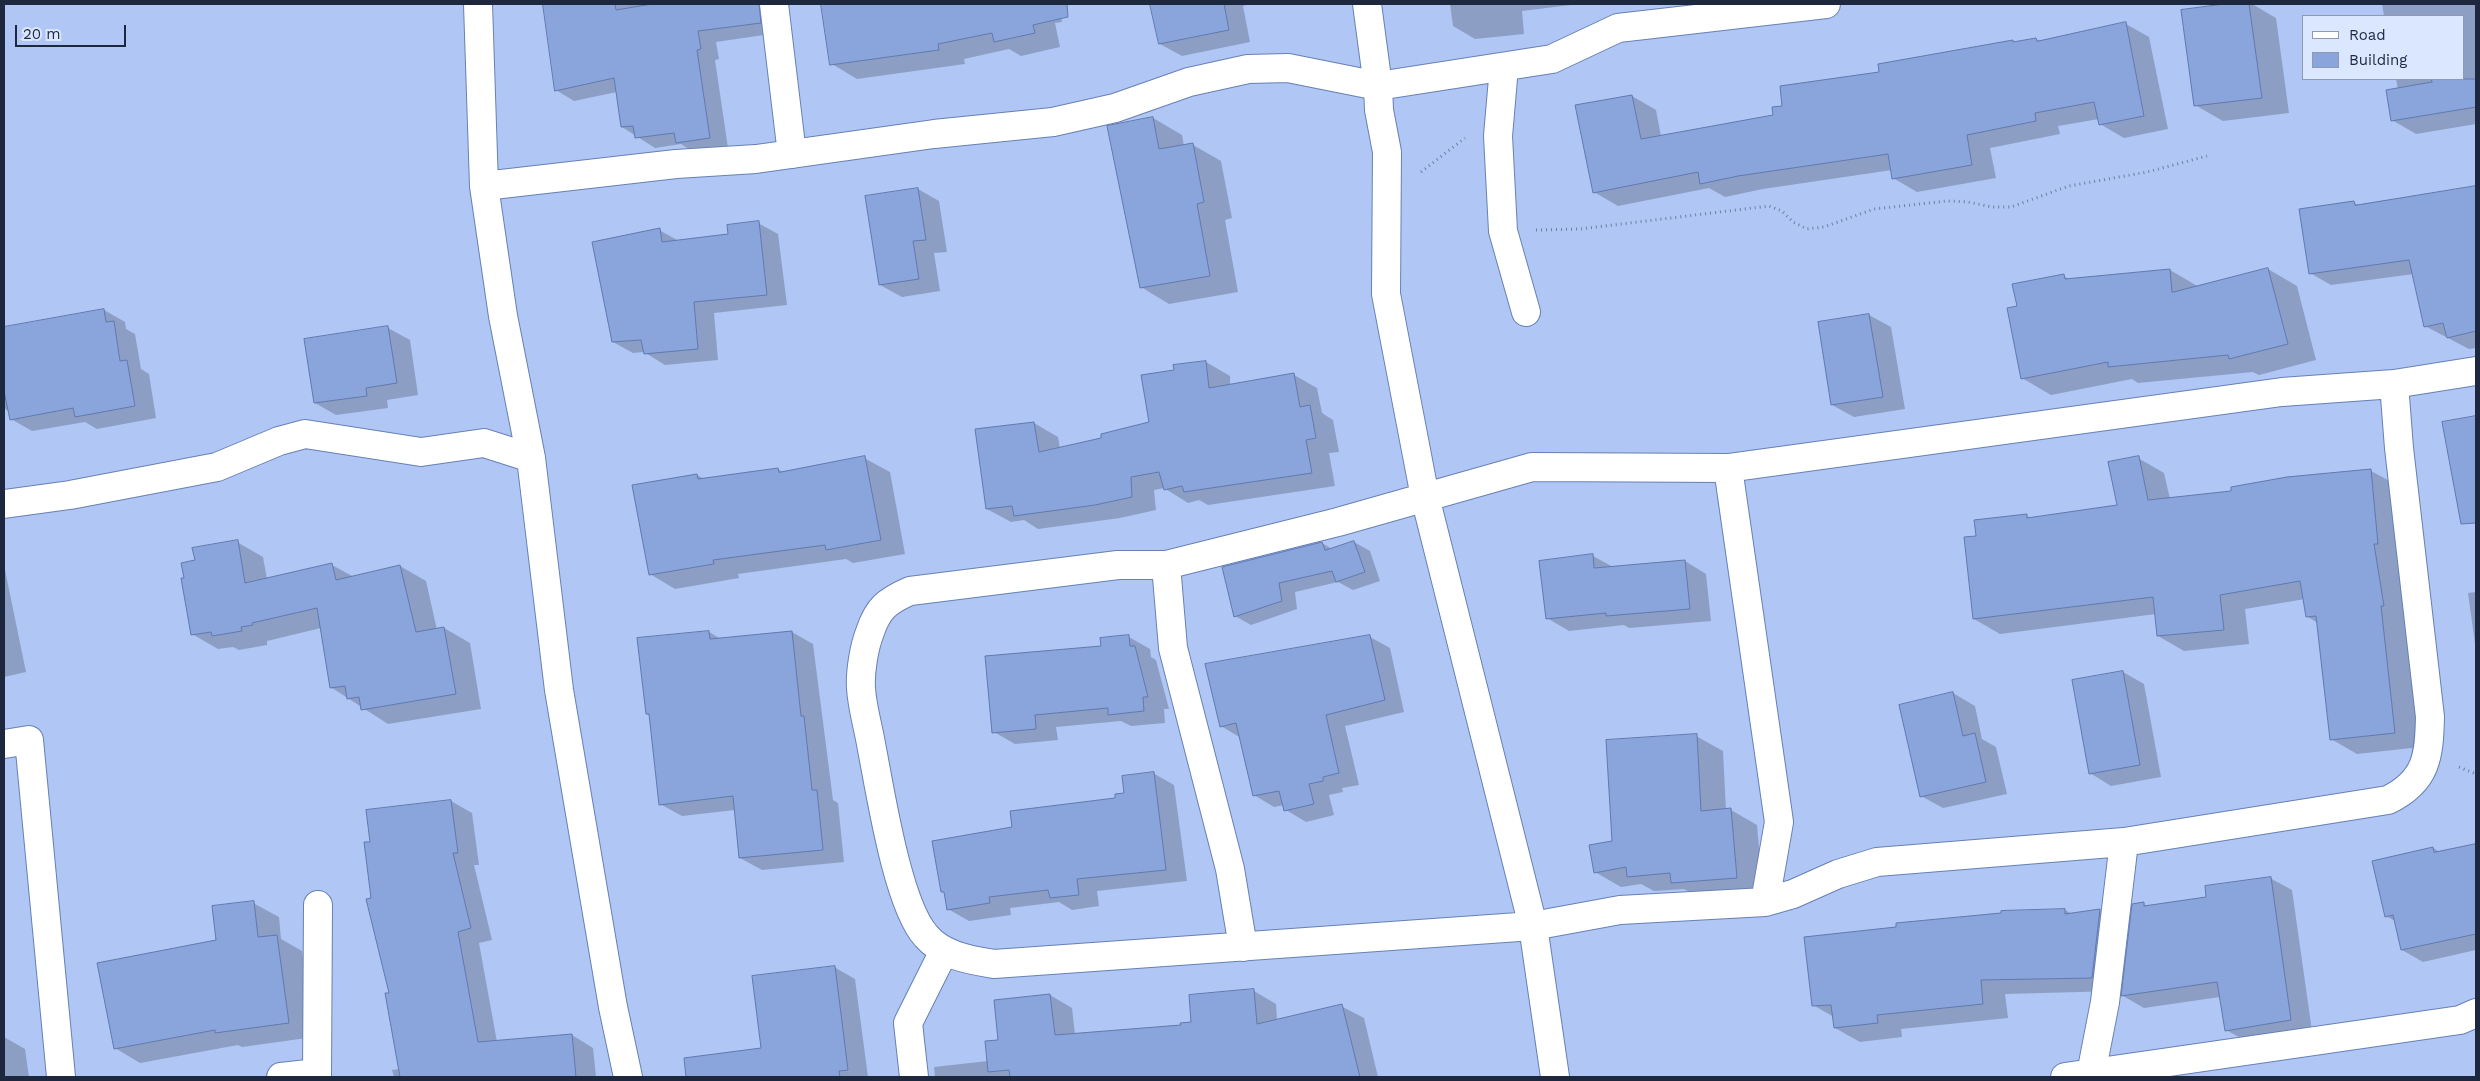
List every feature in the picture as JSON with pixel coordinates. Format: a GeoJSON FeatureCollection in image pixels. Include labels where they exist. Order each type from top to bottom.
{"type":"FeatureCollection","features":[{"type":"Feature","properties":{"kind":"street"},"geometry":{"type":"LineString","coordinates":[[478,4],[484,186],[504,316],[532,458],[559,690],[613,1007],[628,1077]]}},
{"type":"Feature","properties":{"kind":"street"},"geometry":{"type":"LineString","coordinates":[[774,4],[792,154]]}},
{"type":"Feature","properties":{"kind":"street"},"geometry":{"type":"LineString","coordinates":[[1367,4],[1378,86],[1378,110],[1387,152],[1386,294],[1425,497],[1533,926],[1554,1077]]}},
{"type":"Feature","properties":{"kind":"street"},"geometry":{"type":"LineString","coordinates":[[1618,28],[1630,4]]}},
{"type":"Feature","properties":{"kind":"street"},"geometry":{"type":"LineString","coordinates":[[484,186],[676,164],[756,159],[934,134],[1054,122],[1116,108],[1189,82],[1248,69],[1288,68],[1378,86],[1552,59],[1618,28],[1826,4]]}},
{"type":"Feature","properties":{"kind":"street"},"geometry":{"type":"LineString","coordinates":[[1504,67],[1498,136],[1503,231],[1526,312]]}},
{"type":"Feature","properties":{"kind":"street"},"geometry":{"type":"LineString","coordinates":[[2394,384],[2430,716],[2429,749],[2417,778],[2405,791],[2388,800],[2124,842],[1877,862],[1838,874],[1793,894],[1765,902],[1620,910],[1533,926],[994,964],[969,960],[944,951],[925,936],[912,914],[897,866],[880,793],[861,687],[869,633],[879,612],[888,601],[910,591],[1118,566],[1166,565],[1338,522],[1532,467],[1728,468],[2282,392],[2394,384],[2476,371]]}},
{"type":"Feature","properties":{"kind":"street"},"geometry":{"type":"LineString","coordinates":[[4,504],[70,495],[218,467],[279,441],[305,434],[421,452],[484,443],[532,458]]}},
{"type":"Feature","properties":{"kind":"street"},"geometry":{"type":"LineString","coordinates":[[1728,468],[1779,822],[1765,902]]}},
{"type":"Feature","properties":{"kind":"street"},"geometry":{"type":"LineString","coordinates":[[1166,565],[1173,648],[1230,869],[1244,947]]}},
{"type":"Feature","properties":{"kind":"street"},"geometry":{"type":"LineString","coordinates":[[4,744],[29,740],[61,1077]]}},
{"type":"Feature","properties":{"kind":"street"},"geometry":{"type":"LineString","coordinates":[[2124,842],[2111,935],[2105,1002],[2078,1076],[2460,1020],[2476,1014]]}},
{"type":"Feature","properties":{"kind":"street"},"geometry":{"type":"LineString","coordinates":[[281,1077],[317,1075],[318,905]]}},
{"type":"Feature","properties":{"kind":"street"},"geometry":{"type":"LineString","coordinates":[[914,1077],[908,1023],[944,951]]}},
{"type":"Feature","properties":{"kind":"path"},"geometry":{"type":"LineString","coordinates":[[1503,231],[1580,228],[1769,206],[1782,211],[1793,222],[1807,229],[1824,227],[1874,209],[1947,201],[1968,202],[1992,207],[2011,207],[2069,186],[2147,172],[2207,156]]}},
{"type":"Feature","properties":{"kind":"building"},"geometry":{"type":"Polygon","coordinates":[[[543,4],[615,4],[616,10],[652,4],[759,4],[761,23],[698,31],[701,49],[697,50],[710,138],[676,143],[674,133],[635,138],[633,126],[621,127],[614,78],[555,91],[543,4]]]}},
{"type":"Feature","properties":{"kind":"building"},"geometry":{"type":"Polygon","coordinates":[[[821,4],[1067,4],[1068,17],[1033,25],[1035,33],[994,42],[992,33],[938,44],[939,50],[830,65],[821,4]]]}},
{"type":"Feature","properties":{"kind":"building"},"geometry":{"type":"Polygon","coordinates":[[[1150,4],[1224,4],[1229,30],[1159,44],[1150,4]]]}},
{"type":"Feature","properties":{"kind":"building"},"geometry":{"type":"Polygon","coordinates":[[[2224,4],[2249,4],[2262,98],[2194,106],[2181,10],[2224,4]]]}},
{"type":"Feature","properties":{"kind":"building"},"geometry":{"type":"Polygon","coordinates":[[[2126,22],[2144,116],[2099,125],[2094,102],[2035,113],[2036,121],[1967,135],[1972,165],[1892,179],[1888,154],[1738,176],[1700,184],[1698,172],[1593,193],[1575,105],[1632,95],[1641,139],[1773,115],[1772,107],[1782,106],[1780,86],[1879,72],[1878,64],[2013,40],[2013,42],[2036,38],[2037,41],[2126,22]]]}},
{"type":"Feature","properties":{"kind":"building"},"geometry":{"type":"Polygon","coordinates":[[[2476,79],[2476,107],[2391,121],[2386,90],[2432,82],[2431,80],[2476,79]]]}},
{"type":"Feature","properties":{"kind":"building"},"geometry":{"type":"Polygon","coordinates":[[[1153,117],[1159,149],[1193,143],[1204,202],[1197,204],[1210,276],[1140,288],[1107,126],[1153,117]]]}},
{"type":"Feature","properties":{"kind":"building"},"geometry":{"type":"Polygon","coordinates":[[[2476,186],[2476,331],[2447,338],[2443,323],[2424,327],[2409,260],[2309,274],[2299,209],[2354,201],[2355,205],[2476,186]]]}},
{"type":"Feature","properties":{"kind":"building"},"geometry":{"type":"Polygon","coordinates":[[[918,188],[926,240],[913,241],[919,279],[879,285],[865,196],[918,188]]]}},
{"type":"Feature","properties":{"kind":"building"},"geometry":{"type":"Polygon","coordinates":[[[759,221],[767,295],[694,302],[698,349],[644,354],[641,340],[612,342],[592,242],[660,228],[662,242],[728,234],[727,225],[759,221]]]}},
{"type":"Feature","properties":{"kind":"building"},"geometry":{"type":"Polygon","coordinates":[[[2268,268],[2288,344],[2229,359],[2228,355],[2108,367],[2108,362],[2021,379],[2007,308],[2017,306],[2012,284],[2064,274],[2065,279],[2170,269],[2172,292],[2268,268]]]}},
{"type":"Feature","properties":{"kind":"building"},"geometry":{"type":"Polygon","coordinates":[[[104,309],[106,322],[114,321],[120,361],[127,360],[135,406],[75,417],[73,408],[10,420],[4,391],[4,327],[104,309]]]}},
{"type":"Feature","properties":{"kind":"building"},"geometry":{"type":"Polygon","coordinates":[[[1869,314],[1883,397],[1831,405],[1818,322],[1869,314]]]}},
{"type":"Feature","properties":{"kind":"building"},"geometry":{"type":"Polygon","coordinates":[[[388,326],[397,383],[366,388],[367,396],[314,403],[304,339],[388,326]]]}},
{"type":"Feature","properties":{"kind":"building"},"geometry":{"type":"Polygon","coordinates":[[[1206,361],[1209,388],[1294,373],[1300,407],[1310,405],[1316,438],[1306,440],[1312,473],[1184,492],[1182,486],[1164,490],[1159,472],[1131,477],[1132,497],[1095,505],[1014,516],[1012,506],[986,509],[975,429],[1034,422],[1039,452],[1101,438],[1101,434],[1149,422],[1141,375],[1174,370],[1173,365],[1206,361]]]}},
{"type":"Feature","properties":{"kind":"building"},"geometry":{"type":"Polygon","coordinates":[[[2476,416],[2476,523],[2461,524],[2442,422],[2476,416]]]}},
{"type":"Feature","properties":{"kind":"building"},"geometry":{"type":"Polygon","coordinates":[[[865,456],[881,540],[826,550],[825,545],[713,560],[714,564],[649,575],[632,485],[697,474],[698,479],[778,468],[779,472],[865,456]]]}},
{"type":"Feature","properties":{"kind":"building"},"geometry":{"type":"Polygon","coordinates":[[[2139,456],[2148,500],[2231,491],[2231,487],[2287,477],[2371,469],[2378,544],[2374,544],[2384,606],[2381,606],[2395,733],[2330,740],[2316,616],[2306,617],[2300,581],[2220,595],[2224,630],[2157,636],[2153,597],[1973,619],[1964,537],[1976,536],[1974,520],[2027,514],[2027,518],[2117,505],[2108,462],[2139,456]]]}},
{"type":"Feature","properties":{"kind":"building"},"geometry":{"type":"Polygon","coordinates":[[[238,540],[245,583],[332,563],[336,580],[400,565],[416,632],[444,627],[456,694],[361,710],[359,697],[347,699],[345,686],[330,688],[317,608],[252,623],[253,625],[241,627],[242,631],[212,636],[211,632],[191,635],[181,578],[184,578],[181,563],[195,560],[192,548],[238,540]]]}},
{"type":"Feature","properties":{"kind":"building"},"geometry":{"type":"Polygon","coordinates":[[[1354,541],[1365,572],[1336,582],[1332,571],[1279,583],[1282,601],[1234,617],[1222,567],[1322,542],[1325,550],[1354,541]]]}},
{"type":"Feature","properties":{"kind":"building"},"geometry":{"type":"Polygon","coordinates":[[[1593,554],[1594,568],[1685,560],[1690,609],[1606,616],[1606,613],[1546,619],[1539,561],[1593,554]]]}},
{"type":"Feature","properties":{"kind":"building"},"geometry":{"type":"Polygon","coordinates":[[[709,631],[710,639],[792,631],[801,716],[804,716],[812,790],[817,790],[823,850],[739,858],[733,796],[659,805],[649,714],[646,714],[637,638],[709,631]]]}},
{"type":"Feature","properties":{"kind":"building"},"geometry":{"type":"Polygon","coordinates":[[[1129,635],[1130,646],[1135,646],[1148,697],[1143,697],[1144,711],[1108,715],[1108,708],[1035,715],[1036,729],[992,733],[985,656],[1101,646],[1100,638],[1129,635]]]}},
{"type":"Feature","properties":{"kind":"building"},"geometry":{"type":"Polygon","coordinates":[[[1370,635],[1385,700],[1326,715],[1339,773],[1323,777],[1323,781],[1309,784],[1314,804],[1284,811],[1279,791],[1253,796],[1236,723],[1220,727],[1205,664],[1370,635]]]}},
{"type":"Feature","properties":{"kind":"building"},"geometry":{"type":"Polygon","coordinates":[[[2123,671],[2140,765],[2089,774],[2072,680],[2123,671]]]}},
{"type":"Feature","properties":{"kind":"building"},"geometry":{"type":"Polygon","coordinates":[[[1953,692],[1963,736],[1975,733],[1986,782],[1920,797],[1899,705],[1953,692]]]}},
{"type":"Feature","properties":{"kind":"building"},"geometry":{"type":"Polygon","coordinates":[[[1697,734],[1701,811],[1731,808],[1737,878],[1671,883],[1670,873],[1627,877],[1626,867],[1594,873],[1589,845],[1612,841],[1606,740],[1697,734]]]}},
{"type":"Feature","properties":{"kind":"building"},"geometry":{"type":"Polygon","coordinates":[[[1154,772],[1166,870],[1077,879],[1079,895],[1050,898],[1048,890],[989,897],[990,903],[947,910],[944,892],[941,892],[932,841],[1012,827],[1010,811],[1115,798],[1115,794],[1124,793],[1122,776],[1154,772]]]}},
{"type":"Feature","properties":{"kind":"building"},"geometry":{"type":"Polygon","coordinates":[[[451,800],[458,853],[453,853],[471,928],[458,932],[478,1042],[572,1034],[576,1077],[400,1077],[385,993],[389,993],[366,899],[371,898],[364,842],[370,842],[366,810],[451,800]]]}},
{"type":"Feature","properties":{"kind":"building"},"geometry":{"type":"Polygon","coordinates":[[[2476,844],[2476,934],[2401,950],[2393,915],[2385,917],[2372,861],[2433,847],[2434,852],[2476,844]]]}},
{"type":"Feature","properties":{"kind":"building"},"geometry":{"type":"Polygon","coordinates":[[[2271,877],[2291,1020],[2225,1031],[2217,982],[2121,996],[2132,904],[2144,902],[2144,906],[2206,897],[2205,886],[2271,877]]]}},
{"type":"Feature","properties":{"kind":"building"},"geometry":{"type":"Polygon","coordinates":[[[254,901],[258,937],[277,935],[289,1023],[215,1033],[215,1030],[114,1049],[97,963],[216,940],[212,906],[254,901]]]}},
{"type":"Feature","properties":{"kind":"building"},"geometry":{"type":"Polygon","coordinates":[[[2065,909],[2065,914],[2100,909],[2092,978],[1981,980],[1983,1004],[1877,1015],[1878,1023],[1834,1028],[1831,1005],[1812,1006],[1804,937],[1896,927],[1896,923],[2001,913],[2001,911],[2065,909]]]}},
{"type":"Feature","properties":{"kind":"building"},"geometry":{"type":"Polygon","coordinates":[[[835,966],[848,1070],[839,1071],[840,1077],[686,1077],[684,1058],[761,1048],[752,976],[835,966]]]}},
{"type":"Feature","properties":{"kind":"building"},"geometry":{"type":"Polygon","coordinates":[[[1254,989],[1257,1024],[1342,1004],[1360,1077],[1010,1077],[1009,1070],[988,1072],[985,1041],[998,1040],[994,1000],[1050,994],[1055,1035],[1181,1025],[1180,1023],[1191,1022],[1189,995],[1254,989]]]}}]}
